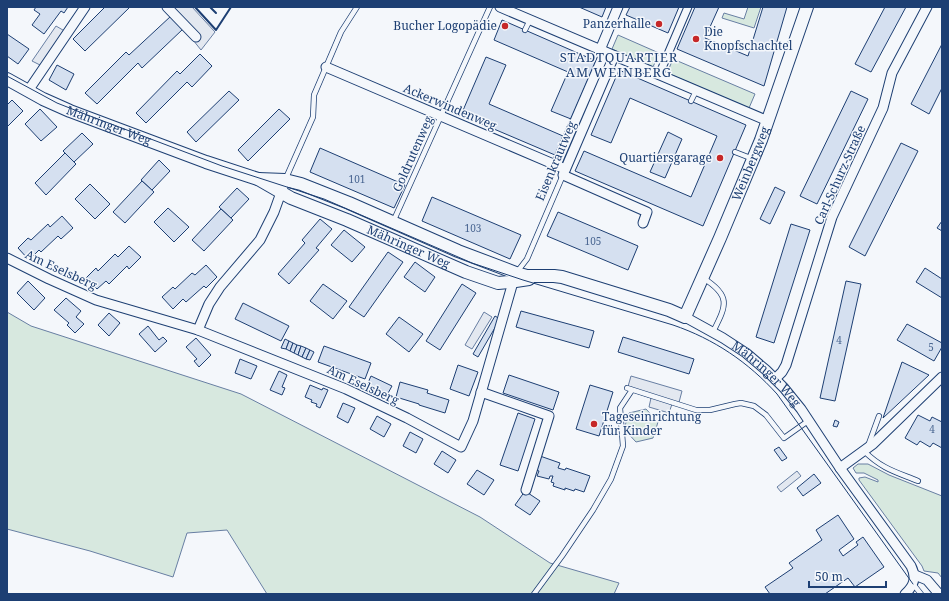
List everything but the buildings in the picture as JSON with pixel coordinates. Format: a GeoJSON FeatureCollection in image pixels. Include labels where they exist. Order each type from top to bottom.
{"type":"FeatureCollection","features":[{"type":"Feature","properties":{"kind":"street"},"geometry":{"type":"LineString","coordinates":[[28,91],[85,7]]}},
{"type":"Feature","properties":{"kind":"street"},"geometry":{"type":"LineString","coordinates":[[167,7],[196,37]]}},
{"type":"Feature","properties":{"kind":"street"},"geometry":{"type":"LineString","coordinates":[[500,7],[768,121]]}},
{"type":"Feature","properties":{"kind":"street","name":"Eisenkrautweg"},"geometry":{"type":"LineString","coordinates":[[556,165],[618,7]]}},
{"type":"Feature","properties":{"kind":"street"},"geometry":{"type":"LineString","coordinates":[[659,75],[688,7]]}},
{"type":"Feature","properties":{"kind":"street","name":"Weinbergweg"},"geometry":{"type":"LineString","coordinates":[[685,317],[703,278],[768,121],[807,7]]}},
{"type":"Feature","properties":{"kind":"street","name":"Carl-Schurz-Straße"},"geometry":{"type":"LineString","coordinates":[[775,379],[786,365],[815,268],[837,206],[883,108],[892,73],[927,7]]}},
{"type":"Feature","properties":{"kind":"street","name":"Eisenkrautweg"},"geometry":{"type":"LineString","coordinates":[[564,172],[614,56]]}},
{"type":"Feature","properties":{"kind":"street","name":"Ackerwindenweg"},"geometry":{"type":"LineString","coordinates":[[326,67],[556,165],[564,172],[647,212],[643,223]]}},
{"type":"Feature","properties":{"kind":"street","name":"Mähringer Weg"},"geometry":{"type":"LineString","coordinates":[[7,78],[28,91],[89,119],[206,162],[258,179],[291,198],[347,220],[492,282],[504,283],[515,277],[527,276],[562,277],[663,308],[685,317],[713,332],[746,353],[775,379],[792,398],[840,468],[909,563],[911,587]]}},
{"type":"Feature","properties":{"kind":"street","name":"Mähringer Weg"},"geometry":{"type":"LineString","coordinates":[[258,179],[285,180],[331,195],[515,277]]}},
{"type":"Feature","properties":{"kind":"street"},"geometry":{"type":"LineString","coordinates":[[198,330],[209,304],[220,287],[260,240],[274,212],[285,180]]}},
{"type":"Feature","properties":{"kind":"street","name":"Am Eselsberg"},"geometry":{"type":"LineString","coordinates":[[7,258],[96,300],[198,330],[348,389],[461,447],[473,421],[515,277]]}},
{"type":"Feature","properties":{"kind":"street"},"geometry":{"type":"LineString","coordinates":[[840,468],[866,450],[942,377]]}},
{"type":"Feature","properties":{"kind":"street"},"geometry":{"type":"LineString","coordinates":[[481,392],[549,416],[526,490]]}},
{"type":"Feature","properties":{"kind":"street"},"geometry":{"type":"LineString","coordinates":[[911,587],[927,580],[939,594]]}},
{"type":"Feature","properties":{"kind":"lane"},"geometry":{"type":"LineString","coordinates":[[285,180],[313,117],[314,95],[341,32],[357,7]]}},
{"type":"Feature","properties":{"kind":"lane","name":"Goldrutenweg"},"geometry":{"type":"LineString","coordinates":[[393,222],[490,7]]}},
{"type":"Feature","properties":{"kind":"lane"},"geometry":{"type":"LineString","coordinates":[[525,30],[530,20]]}},
{"type":"Feature","properties":{"kind":"lane"},"geometry":{"type":"LineString","coordinates":[[691,102],[696,91]]}},
{"type":"Feature","properties":{"kind":"lane"},"geometry":{"type":"LineString","coordinates":[[734,152],[753,159]]}},
{"type":"Feature","properties":{"kind":"lane","name":"Eisenkrautweg"},"geometry":{"type":"LineString","coordinates":[[515,277],[527,259],[564,172]]}},
{"type":"Feature","properties":{"kind":"lane"},"geometry":{"type":"LineString","coordinates":[[703,278],[718,288],[724,299],[723,312],[713,332]]}},
{"type":"Feature","properties":{"kind":"lane"},"geometry":{"type":"LineString","coordinates":[[534,594],[589,516],[611,479],[623,446],[620,408],[630,389],[696,410],[710,410],[735,404],[754,406],[766,415],[784,438],[808,420]]}},
{"type":"Feature","properties":{"kind":"lane"},"geometry":{"type":"LineString","coordinates":[[879,416],[866,450],[878,464],[884,468],[918,481]]}},
{"type":"Feature","properties":{"kind":"lane"},"geometry":{"type":"LineString","coordinates":[[911,587],[921,594]]}},
{"type":"Feature","properties":{"kind":"shaded area"},"geometry":{"type":"Polygon","coordinates":[[[162,7],[192,7],[215,32],[201,50],[185,30],[162,7]]]}},
{"type":"Feature","properties":{"kind":"shaded area"},"geometry":{"type":"Polygon","coordinates":[[[748,7],[761,7],[754,28],[722,18],[724,13],[744,19],[748,7]]]}},
{"type":"Feature","properties":{"kind":"shaded area"},"geometry":{"type":"Polygon","coordinates":[[[56,26],[68,33],[44,67],[32,61],[56,26]]]}},
{"type":"Feature","properties":{"kind":"shaded area"},"geometry":{"type":"Polygon","coordinates":[[[618,35],[659,53],[653,67],[612,49],[618,35]]]}},
{"type":"Feature","properties":{"kind":"shaded area"},"geometry":{"type":"Polygon","coordinates":[[[673,59],[755,94],[749,108],[667,73],[673,59]]]}},
{"type":"Feature","properties":{"kind":"shaded area"},"geometry":{"type":"Polygon","coordinates":[[[7,312],[31,326],[241,394],[480,517],[550,563],[619,583],[614,594],[267,594],[227,530],[187,533],[173,577],[90,551],[7,529],[7,312]]]}},
{"type":"Feature","properties":{"kind":"shaded area"},"geometry":{"type":"Polygon","coordinates":[[[484,312],[492,317],[472,349],[465,345],[484,312]]]}},
{"type":"Feature","properties":{"kind":"shaded area"},"geometry":{"type":"Polygon","coordinates":[[[631,376],[682,391],[678,406],[672,404],[669,413],[649,407],[651,398],[627,390],[631,376]]]}},
{"type":"Feature","properties":{"kind":"shaded area"},"geometry":{"type":"Polygon","coordinates":[[[646,409],[658,422],[653,438],[636,442],[624,429],[629,413],[646,409]]]}},
{"type":"Feature","properties":{"kind":"shaded area"},"geometry":{"type":"Polygon","coordinates":[[[858,464],[868,464],[889,475],[942,496],[942,578],[938,573],[924,571],[922,566],[859,478],[865,477],[878,482],[878,480],[864,473],[856,473],[853,468],[858,464]]]}},
{"type":"Feature","properties":{"kind":"shaded area"},"geometry":{"type":"Polygon","coordinates":[[[797,471],[801,476],[781,492],[777,487],[797,471]]]}},
{"type":"Feature","properties":{"kind":"tram line"},"geometry":{"type":"LineString","coordinates":[[7,76],[57,103],[222,166],[324,199],[472,263],[523,280],[673,325],[702,337],[730,353],[742,362],[766,382],[777,394],[913,584]]}},
{"type":"Feature","properties":{"kind":"wall"},"geometry":{"type":"LineString","coordinates":[[195,7],[216,30],[231,7]]}},
{"type":"Feature","properties":{"kind":"wall"},"geometry":{"type":"LineString","coordinates":[[210,7],[216,13]]}},
{"type":"Feature","properties":{"kind":"place","name":"Panzerhalle"},"geometry":{"type":"Point","coordinates":[659,24]}},
{"type":"Feature","properties":{"kind":"place","name":"Bucher Logopädie"},"geometry":{"type":"Point","coordinates":[505,26]}},
{"type":"Feature","properties":{"kind":"place","name":"Die Knopfschachtel"},"geometry":{"type":"Point","coordinates":[696,39]}},
{"type":"Feature","properties":{"kind":"place","name":"Quartiersgarage"},"geometry":{"type":"Point","coordinates":[720,158]}},
{"type":"Feature","properties":{"kind":"place","name":"Tageseinrichtung für Kinder"},"geometry":{"type":"Point","coordinates":[594,424]}},
{"type":"Feature","properties":{"kind":"district","name":"STADTQUARTIER AM WEINBERG"},"geometry":{"type":"Point","coordinates":[619,64]}}]}
